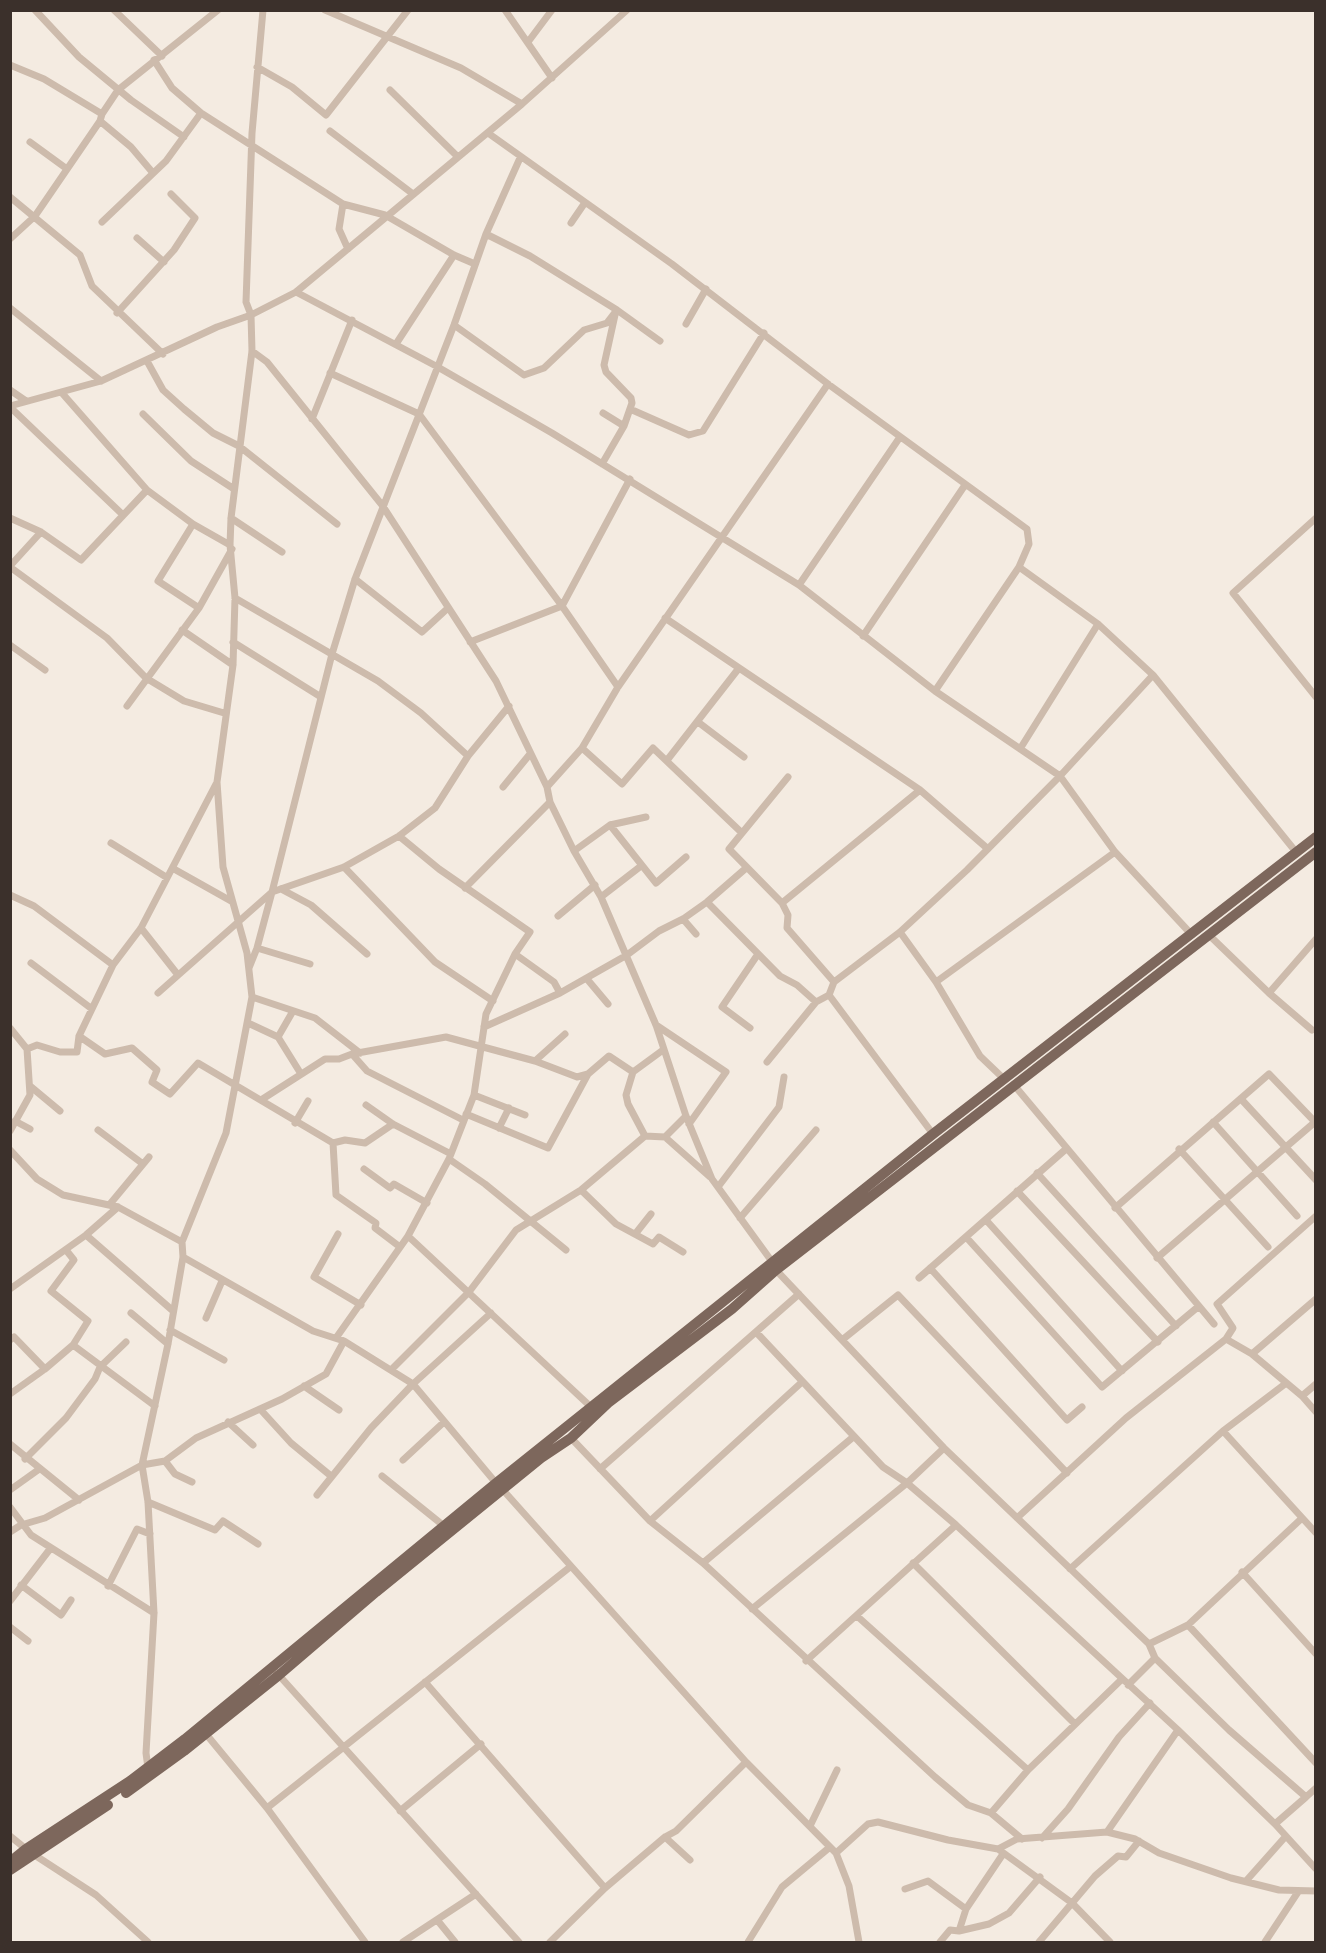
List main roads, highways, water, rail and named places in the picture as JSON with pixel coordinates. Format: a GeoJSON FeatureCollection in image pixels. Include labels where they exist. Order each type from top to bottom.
{"type":"FeatureCollection","features":[{"type":"Feature","properties":{"kind":"main road"},"geometry":{"type":"LineString","coordinates":[[10,1870],[29,1851],[148,1768],[276,1671],[591,1407],[775,1266],[956,1123],[1004,1079],[1316,837]]}},
{"type":"Feature","properties":{"kind":"main road"},"geometry":{"type":"LineString","coordinates":[[10,1862],[75,1828],[206,1734],[444,1526],[571,1438],[608,1402],[732,1309],[775,1266],[933,1134],[956,1123],[1014,1085],[1316,852]]}}]}
